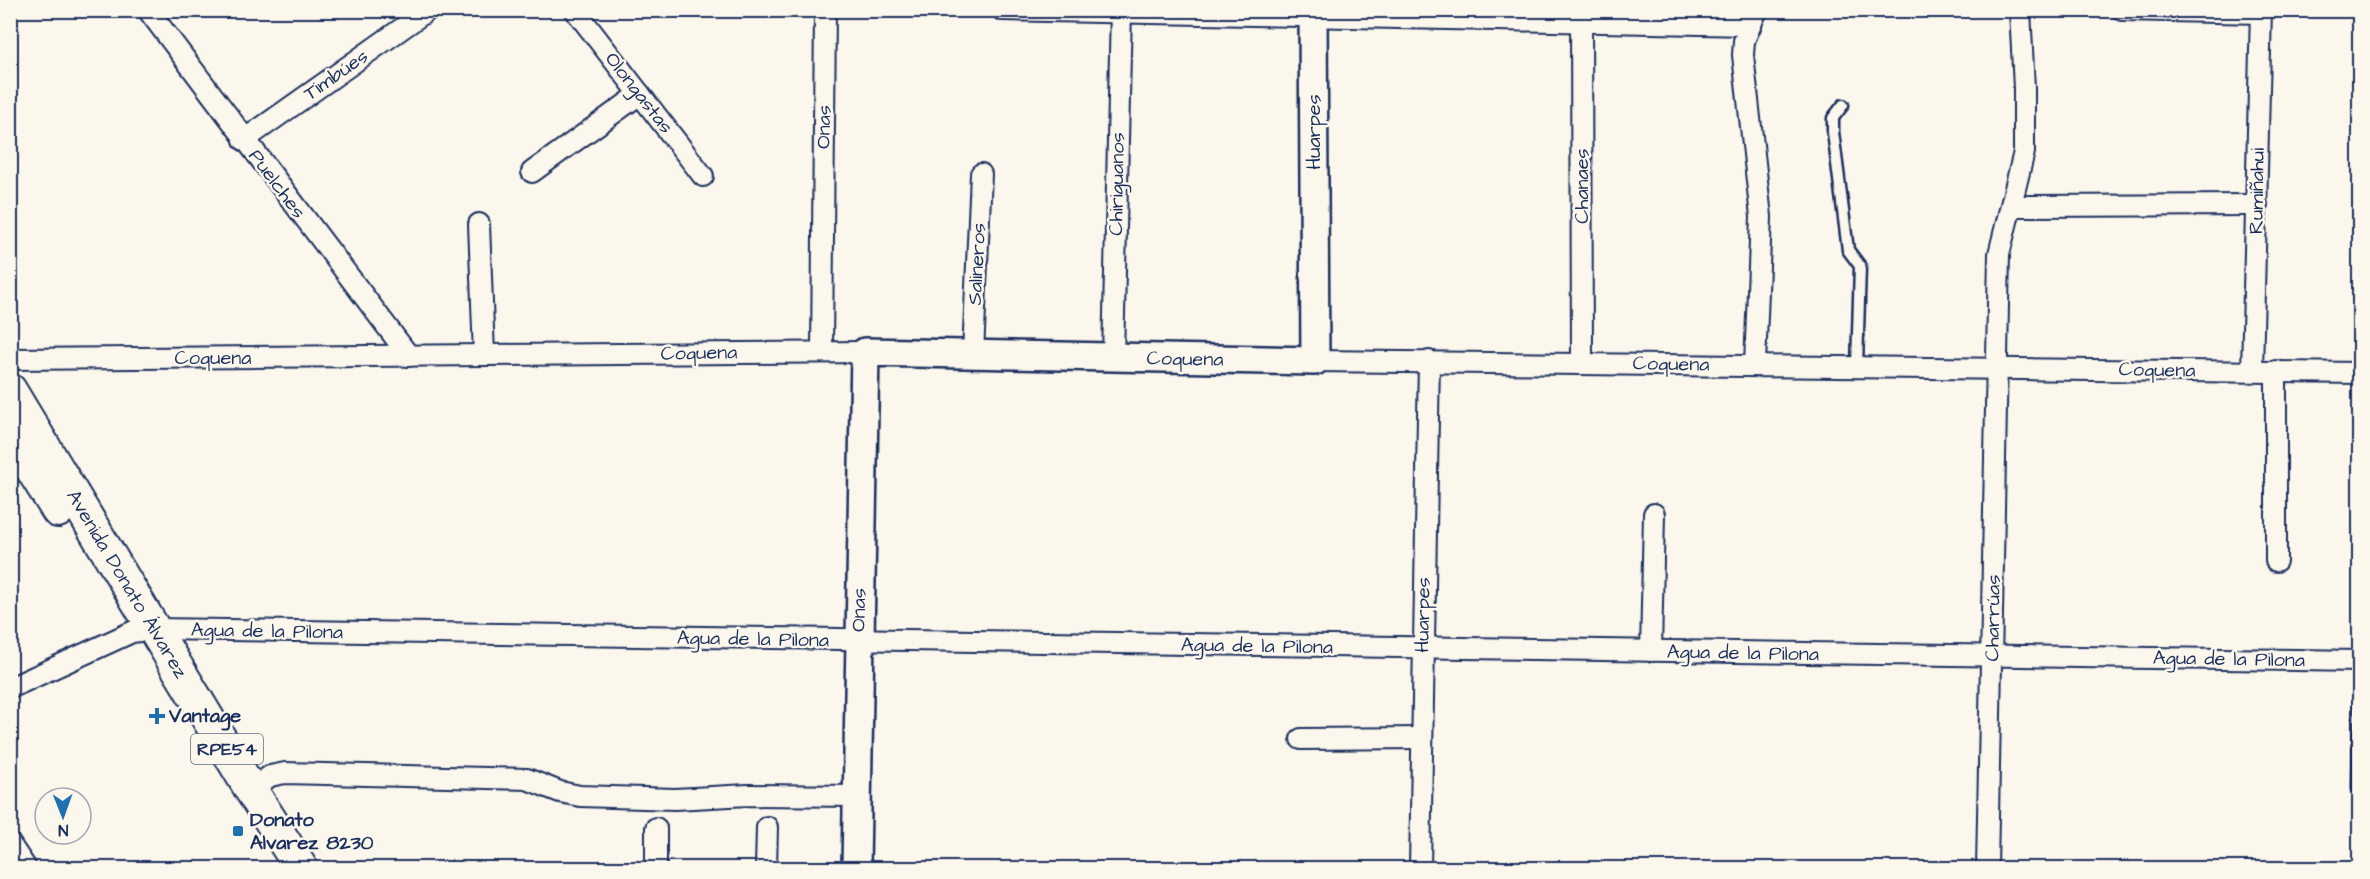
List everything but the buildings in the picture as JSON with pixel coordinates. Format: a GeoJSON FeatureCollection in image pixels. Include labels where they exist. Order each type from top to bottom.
{"type":"FeatureCollection","features":[{"type":"Feature","properties":{"kind":"main road","name":"Huarpes"},"geometry":{"type":"LineString","coordinates":[[1313,14],[1315,361]]}},
{"type":"Feature","properties":{"kind":"main road","name":"Coquena"},"geometry":{"type":"LineString","coordinates":[[865,352],[1315,361]]}},
{"type":"Feature","properties":{"kind":"main road","name":"Onas"},"geometry":{"type":"LineString","coordinates":[[856,868],[865,352]]}},
{"type":"Feature","properties":{"kind":"main road","name":"Avenida Donato Álvarez"},"geometry":{"type":"LineString","coordinates":[[10,390],[143,630],[280,868]]}},
{"type":"Feature","properties":{"kind":"main road","name":"Avenida Donato Álvarez"},"geometry":{"type":"LineString","coordinates":[[12,440],[143,630],[301,868]]}},
{"type":"Feature","properties":{"kind":"street","name":"Puelches"},"geometry":{"type":"LineString","coordinates":[[148,10],[409,356]]}},
{"type":"Feature","properties":{"kind":"street","name":"Timbúes"},"geometry":{"type":"LineString","coordinates":[[244,140],[428,10]]}},
{"type":"Feature","properties":{"kind":"street","name":"Olongastas"},"geometry":{"type":"LineString","coordinates":[[575,10],[703,176]]}},
{"type":"Feature","properties":{"kind":"street","name":"Onas"},"geometry":{"type":"LineString","coordinates":[[822,352],[825,10]]}},
{"type":"Feature","properties":{"kind":"street"},"geometry":{"type":"LineString","coordinates":[[1002,10],[1753,18],[1743,55],[1761,217],[1755,365]]}},
{"type":"Feature","properties":{"kind":"street","name":"Charrúas"},"geometry":{"type":"LineString","coordinates":[[1987,868],[2000,242],[2012,206],[2024,152],[2020,10]]}},
{"type":"Feature","properties":{"kind":"street"},"geometry":{"type":"LineString","coordinates":[[2122,10],[2261,12]]}},
{"type":"Feature","properties":{"kind":"street","name":"Chiriguanos"},"geometry":{"type":"LineString","coordinates":[[1113,358],[1121,12]]}},
{"type":"Feature","properties":{"kind":"street","name":"Rumiñahui"},"geometry":{"type":"LineString","coordinates":[[2252,371],[2261,12]]}},
{"type":"Feature","properties":{"kind":"street","name":"Chanaes"},"geometry":{"type":"LineString","coordinates":[[1582,17],[1582,362]]}},
{"type":"Feature","properties":{"kind":"street"},"geometry":{"type":"LineString","coordinates":[[532,172],[640,94]]}},
{"type":"Feature","properties":{"kind":"street","name":"Salineros"},"geometry":{"type":"LineString","coordinates":[[973,354],[981,174]]}},
{"type":"Feature","properties":{"kind":"street"},"geometry":{"type":"LineString","coordinates":[[2012,206],[2257,205]]}},
{"type":"Feature","properties":{"kind":"street"},"geometry":{"type":"LineString","coordinates":[[479,224],[484,355]]}},
{"type":"Feature","properties":{"kind":"street","name":"Coquena"},"geometry":{"type":"LineString","coordinates":[[10,359],[865,352]]}},
{"type":"Feature","properties":{"kind":"street","name":"Coquena"},"geometry":{"type":"LineString","coordinates":[[1315,361],[1582,362],[2360,373]]}},
{"type":"Feature","properties":{"kind":"street","name":"Huarpes"},"geometry":{"type":"LineString","coordinates":[[1420,868],[1422,648],[1429,361]]}},
{"type":"Feature","properties":{"kind":"street"},"geometry":{"type":"LineString","coordinates":[[2276,371],[2276,561]]}},
{"type":"Feature","properties":{"kind":"street"},"geometry":{"type":"LineString","coordinates":[[1651,651],[1653,514]]}},
{"type":"Feature","properties":{"kind":"street"},"geometry":{"type":"LineString","coordinates":[[10,688],[143,630]]}},
{"type":"Feature","properties":{"kind":"street","name":"Agua de la Pilona"},"geometry":{"type":"LineString","coordinates":[[143,630],[2360,661]]}},
{"type":"Feature","properties":{"kind":"street"},"geometry":{"type":"LineString","coordinates":[[1301,739],[1421,738]]}},
{"type":"Feature","properties":{"kind":"street"},"geometry":{"type":"LineString","coordinates":[[251,790],[270,776],[285,773],[527,779],[560,792],[580,796],[675,799],[748,795],[857,796]]}},
{"type":"Feature","properties":{"kind":"street"},"geometry":{"type":"LineString","coordinates":[[766,868],[767,827]]}},
{"type":"Feature","properties":{"kind":"street"},"geometry":{"type":"LineString","coordinates":[[656,828],[656,868]]}},
{"type":"Feature","properties":{"kind":"street"},"geometry":{"type":"LineString","coordinates":[[10,844],[26,868]]}},
{"type":"Feature","properties":{"kind":"lane"},"geometry":{"type":"LineString","coordinates":[[1843,105],[1833,118],[1833,132],[1848,250],[1860,266],[1857,366]]}},
{"type":"Feature","properties":{"kind":"lane"},"geometry":{"type":"LineString","coordinates":[[2358,788],[2360,683]]}},
{"type":"Feature","properties":{"kind":"place","name":"Vantage"},"geometry":{"type":"Point","coordinates":[157,716]}},
{"type":"Feature","properties":{"kind":"place","name":"Donato Alvarez 8230"},"geometry":{"type":"Point","coordinates":[238,831]}}]}
